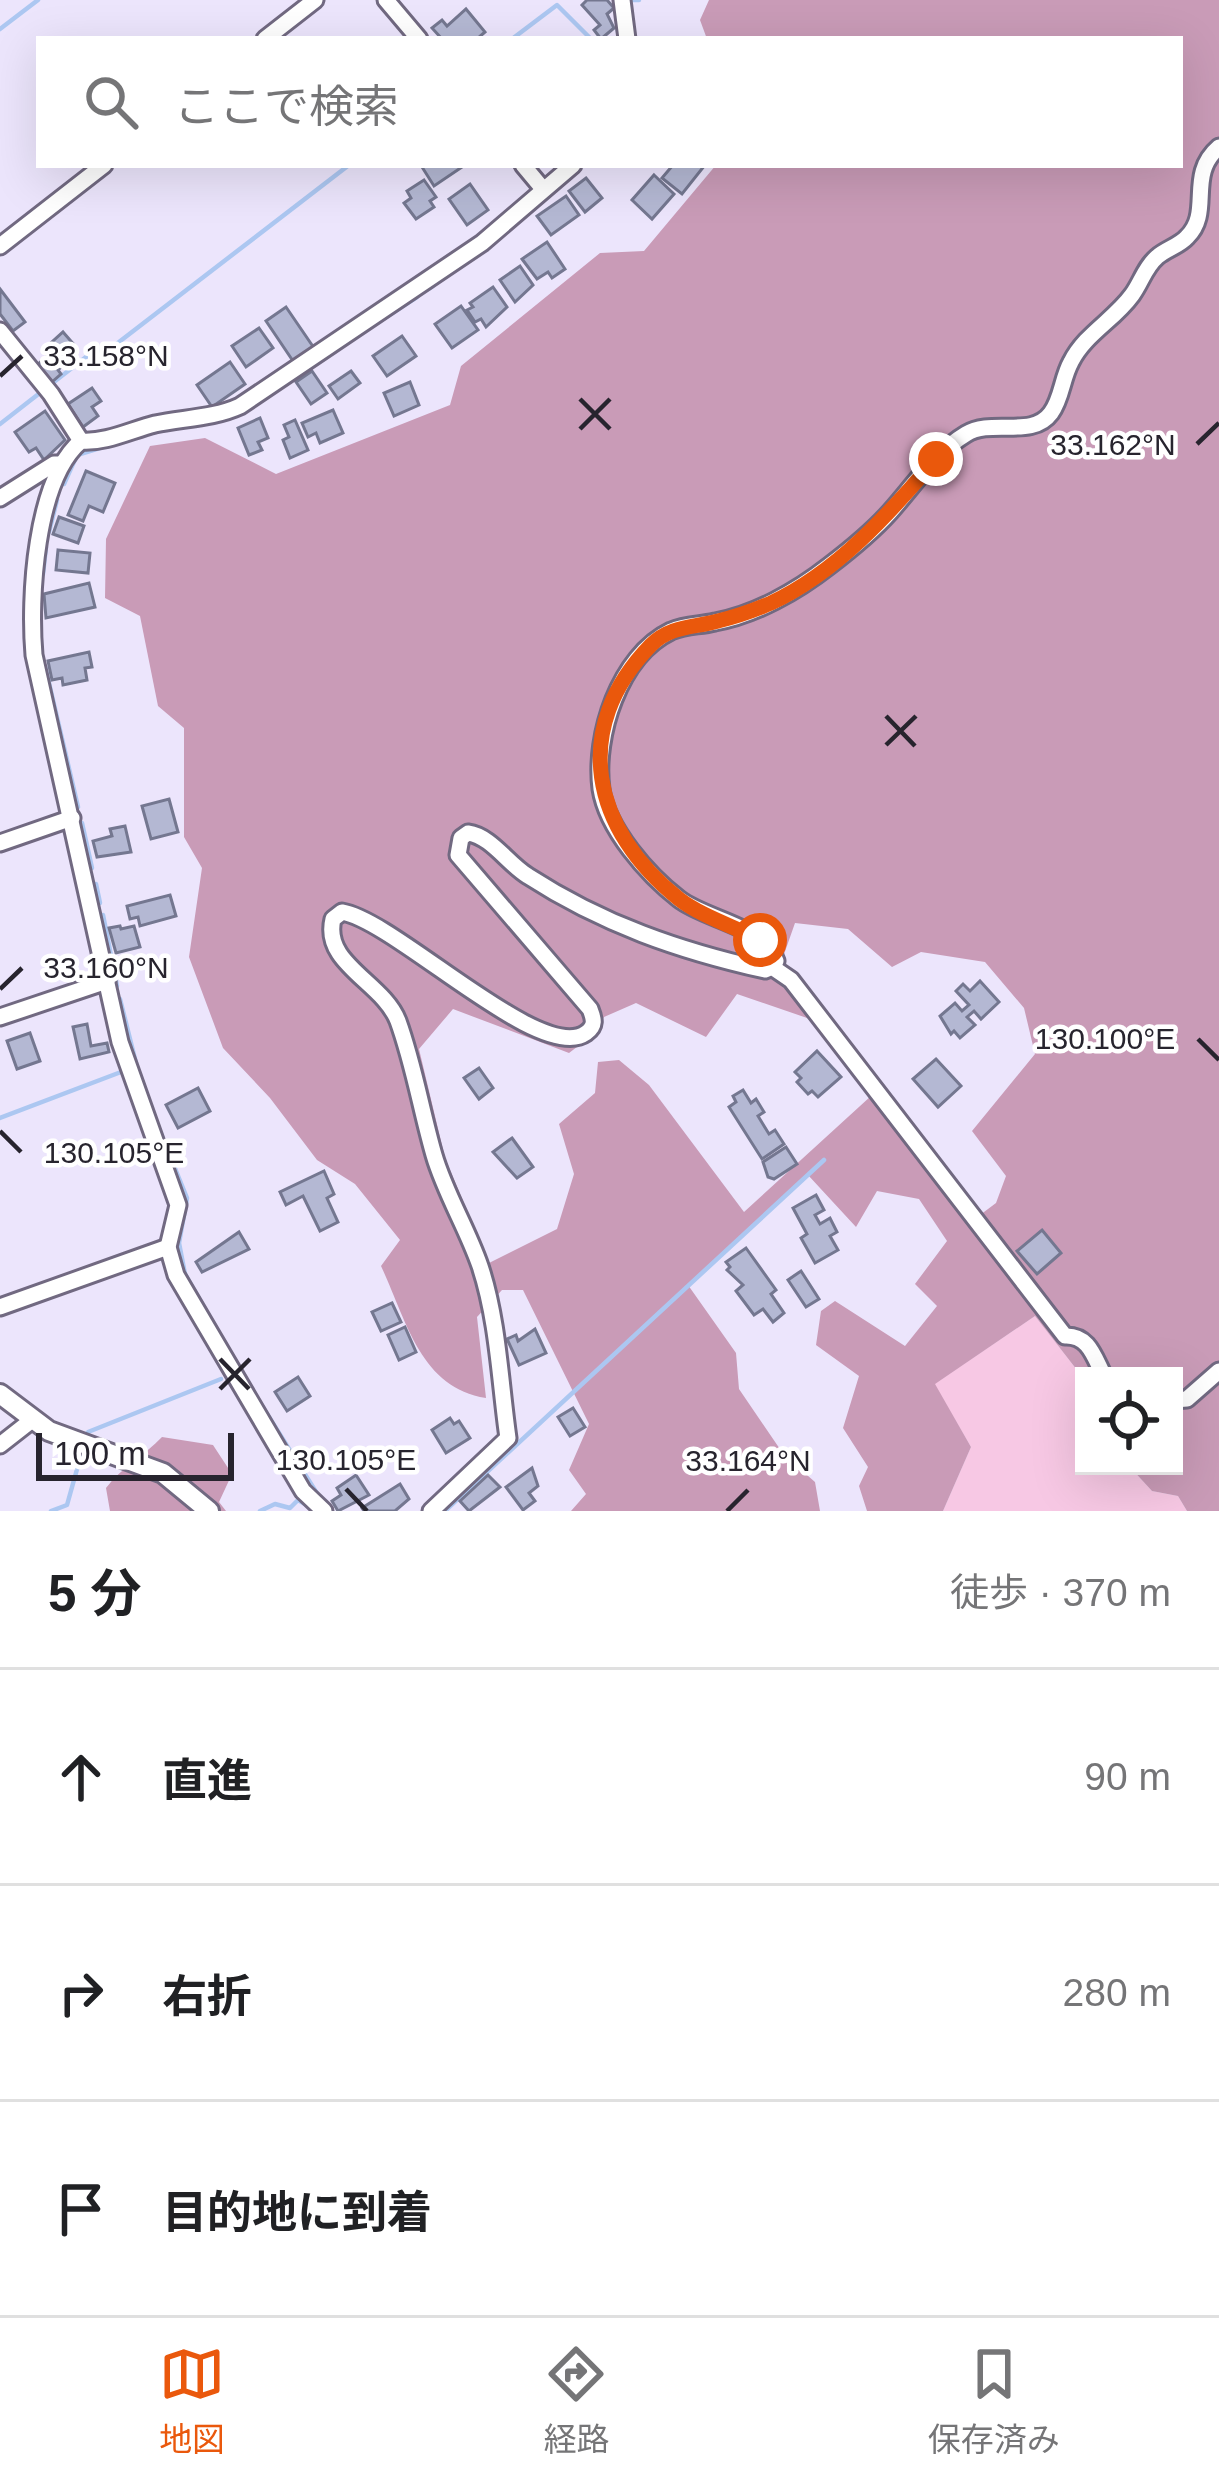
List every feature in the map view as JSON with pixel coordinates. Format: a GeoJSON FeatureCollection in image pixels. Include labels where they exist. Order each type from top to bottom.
{"type":"FeatureCollection","features":[{"type":"Feature","properties":{"kind":"main road"},"geometry":{"type":"LineString","coordinates":[[0,1394],[49,1431],[163,1473],[209,1511]]}},
{"type":"Feature","properties":{"kind":"street"},"geometry":{"type":"LineString","coordinates":[[269,36],[315,0]]}},
{"type":"Feature","properties":{"kind":"street"},"geometry":{"type":"LineString","coordinates":[[386,0],[416,36]]}},
{"type":"Feature","properties":{"kind":"street"},"geometry":{"type":"LineString","coordinates":[[622,0],[627,36]]}},
{"type":"Feature","properties":{"kind":"street"},"geometry":{"type":"LineString","coordinates":[[431,1511],[508,1438],[488,1295],[435,1159],[393,1009],[334,951],[329,936],[333,919],[342,912],[355,914],[403,942],[501,1013],[568,1038],[582,1036],[592,1028],[590,1009],[458,855],[461,838],[480,834],[528,876],[634,934],[689,953],[765,970],[772,967],[776,962],[772,951],[760,940],[680,900],[616,826],[602,793],[600,756],[607,713],[621,684],[652,644],[667,633],[771,603],[827,568],[885,518],[936,459],[967,433],[989,424],[1024,427],[1041,423],[1051,413],[1070,363],[1088,337],[1132,296],[1159,255],[1187,238],[1198,219],[1200,172],[1219,147]]}},
{"type":"Feature","properties":{"kind":"street"},"geometry":{"type":"LineString","coordinates":[[0,246],[100,168]]}},
{"type":"Feature","properties":{"kind":"street"},"geometry":{"type":"LineString","coordinates":[[526,168],[543,189]]}},
{"type":"Feature","properties":{"kind":"street"},"geometry":{"type":"LineString","coordinates":[[81,441],[222,415],[240,406],[482,244],[569,168]]}},
{"type":"Feature","properties":{"kind":"street"},"geometry":{"type":"LineString","coordinates":[[0,331],[48,390],[81,441]]}},
{"type":"Feature","properties":{"kind":"street"},"geometry":{"type":"LineString","coordinates":[[81,441],[62,464],[37,555],[32,627],[120,1042],[178,1205],[168,1247],[176,1275],[221,1355],[319,1507]]}},
{"type":"Feature","properties":{"kind":"street"},"geometry":{"type":"LineString","coordinates":[[0,498],[54,464],[62,464]]}},
{"type":"Feature","properties":{"kind":"street"},"geometry":{"type":"LineString","coordinates":[[0,843],[72,818]]}},
{"type":"Feature","properties":{"kind":"street"},"geometry":{"type":"LineString","coordinates":[[772,967],[791,980],[1065,1336],[1082,1338],[1098,1367]]}},
{"type":"Feature","properties":{"kind":"street"},"geometry":{"type":"LineString","coordinates":[[0,1017],[107,981]]}},
{"type":"Feature","properties":{"kind":"street"},"geometry":{"type":"LineString","coordinates":[[0,1307],[168,1247]]}},
{"type":"Feature","properties":{"kind":"street"},"geometry":{"type":"LineString","coordinates":[[1183,1399],[1219,1371]]}},
{"type":"Feature","properties":{"kind":"street"},"geometry":{"type":"LineString","coordinates":[[0,1445],[32,1420]]}},
{"type":"Feature","properties":{"kind":"shaded area"},"geometry":{"type":"Polygon","coordinates":[[[709,0],[1219,0],[1219,1511],[1187,1511],[1178,1496],[1152,1491],[1137,1475],[1183,1475],[1183,1367],[1075,1367],[1035,1316],[935,1384],[971,1447],[943,1511],[867,1511],[859,1486],[868,1467],[843,1428],[859,1376],[816,1345],[821,1311],[835,1301],[905,1346],[937,1306],[915,1284],[947,1241],[919,1199],[877,1191],[856,1227],[808,1175],[688,1285],[736,1353],[739,1389],[784,1455],[815,1482],[820,1511],[571,1511],[586,1494],[569,1470],[589,1424],[523,1290],[502,1290],[477,1317],[486,1398],[445,1381],[418,1348],[381,1266],[400,1240],[355,1184],[317,1160],[270,1098],[223,1048],[189,957],[202,868],[184,837],[184,728],[158,706],[140,616],[105,598],[106,539],[150,446],[205,438],[276,474],[450,405],[461,366],[600,253],[644,251],[713,168],[1183,168],[1183,36],[706,36],[700,20],[709,0]],[[795,923],[782,960],[980,1215],[996,1203],[1006,1176],[972,1131],[1035,1054],[1024,1008],[985,962],[921,952],[892,967],[848,929],[795,923]],[[737,994],[706,1037],[636,1003],[604,1017],[594,1034],[569,1053],[453,1009],[419,1049],[445,1158],[489,1263],[557,1229],[574,1174],[559,1124],[595,1093],[598,1062],[619,1060],[649,1085],[744,1212],[871,1096],[810,1019],[737,994]]]}},
{"type":"Feature","properties":{"kind":"shaded area"},"geometry":{"type":"Polygon","coordinates":[[[1035,1316],[1075,1367],[1075,1475],[1137,1475],[1152,1491],[1178,1496],[1187,1511],[943,1511],[971,1447],[934,1384],[1035,1316]]]}},
{"type":"Feature","properties":{"kind":"shaded area"},"geometry":{"type":"Polygon","coordinates":[[[162,1437],[213,1445],[232,1474],[219,1502],[226,1511],[110,1511],[106,1488],[162,1437]]]}},
{"type":"Feature","properties":{"kind":"building"},"geometry":{"type":"Polygon","coordinates":[[[587,0],[607,0],[614,8],[607,14],[614,28],[599,36],[594,30],[600,25],[582,5],[587,0]]]}},
{"type":"Feature","properties":{"kind":"building"},"geometry":{"type":"Polygon","coordinates":[[[466,9],[485,32],[439,36],[432,28],[442,20],[447,26],[466,9]]]}},
{"type":"Feature","properties":{"kind":"building"},"geometry":{"type":"Polygon","coordinates":[[[423,168],[461,168],[434,186],[423,168]]]}},
{"type":"Feature","properties":{"kind":"building"},"geometry":{"type":"Polygon","coordinates":[[[670,168],[703,168],[682,194],[662,178],[670,168]]]}},
{"type":"Feature","properties":{"kind":"building"},"geometry":{"type":"Polygon","coordinates":[[[654,175],[674,194],[652,219],[632,200],[654,175]]]}},
{"type":"Feature","properties":{"kind":"building"},"geometry":{"type":"Polygon","coordinates":[[[586,178],[602,198],[585,212],[569,191],[586,178]]]}},
{"type":"Feature","properties":{"kind":"building"},"geometry":{"type":"Polygon","coordinates":[[[424,180],[436,197],[430,201],[434,207],[416,219],[404,203],[411,198],[407,191],[424,180]]]}},
{"type":"Feature","properties":{"kind":"building"},"geometry":{"type":"Polygon","coordinates":[[[470,184],[488,210],[467,225],[449,199],[470,184]]]}},
{"type":"Feature","properties":{"kind":"building"},"geometry":{"type":"Polygon","coordinates":[[[566,196],[579,215],[551,235],[537,216],[566,196]]]}},
{"type":"Feature","properties":{"kind":"building"},"geometry":{"type":"Polygon","coordinates":[[[547,242],[565,269],[552,278],[548,272],[537,279],[522,259],[547,242]]]}},
{"type":"Feature","properties":{"kind":"building"},"geometry":{"type":"Polygon","coordinates":[[[520,266],[533,285],[515,302],[500,280],[520,266]]]}},
{"type":"Feature","properties":{"kind":"building"},"geometry":{"type":"Polygon","coordinates":[[[493,287],[507,307],[486,327],[481,319],[475,322],[467,310],[493,287]]]}},
{"type":"Feature","properties":{"kind":"building"},"geometry":{"type":"Polygon","coordinates":[[[0,289],[25,322],[13,331],[0,314],[0,289]]]}},
{"type":"Feature","properties":{"kind":"building"},"geometry":{"type":"Polygon","coordinates":[[[461,306],[478,330],[452,348],[435,324],[461,306]]]}},
{"type":"Feature","properties":{"kind":"building"},"geometry":{"type":"Polygon","coordinates":[[[286,307],[314,348],[293,361],[266,321],[286,307]]]}},
{"type":"Feature","properties":{"kind":"building"},"geometry":{"type":"Polygon","coordinates":[[[259,328],[273,348],[246,367],[232,346],[259,328]]]}},
{"type":"Feature","properties":{"kind":"building"},"geometry":{"type":"Polygon","coordinates":[[[63,332],[76,347],[71,352],[75,355],[52,382],[37,365],[48,355],[43,350],[63,332]]]}},
{"type":"Feature","properties":{"kind":"building"},"geometry":{"type":"Polygon","coordinates":[[[402,336],[416,356],[387,376],[373,356],[402,336]]]}},
{"type":"Feature","properties":{"kind":"building"},"geometry":{"type":"Polygon","coordinates":[[[230,362],[245,384],[212,407],[197,385],[230,362]]]}},
{"type":"Feature","properties":{"kind":"building"},"geometry":{"type":"Polygon","coordinates":[[[312,371],[327,393],[311,404],[296,382],[312,371]]]}},
{"type":"Feature","properties":{"kind":"building"},"geometry":{"type":"Polygon","coordinates":[[[351,371],[360,383],[338,399],[329,386],[351,371]]]}},
{"type":"Feature","properties":{"kind":"building"},"geometry":{"type":"Polygon","coordinates":[[[410,382],[419,405],[394,416],[384,393],[410,382]]]}},
{"type":"Feature","properties":{"kind":"building"},"geometry":{"type":"Polygon","coordinates":[[[92,388],[101,401],[92,407],[98,416],[83,427],[68,404],[92,388]]]}},
{"type":"Feature","properties":{"kind":"building"},"geometry":{"type":"Polygon","coordinates":[[[333,410],[343,433],[320,443],[316,433],[308,437],[302,423],[333,410]]]}},
{"type":"Feature","properties":{"kind":"building"},"geometry":{"type":"Polygon","coordinates":[[[45,411],[65,440],[44,460],[36,448],[29,452],[15,432],[45,411]]]}},
{"type":"Feature","properties":{"kind":"building"},"geometry":{"type":"Polygon","coordinates":[[[260,418],[268,438],[258,442],[262,450],[249,455],[238,428],[260,418]]]}},
{"type":"Feature","properties":{"kind":"building"},"geometry":{"type":"Polygon","coordinates":[[[295,420],[308,450],[290,458],[283,440],[289,437],[284,425],[295,420]]]}},
{"type":"Feature","properties":{"kind":"building"},"geometry":{"type":"Polygon","coordinates":[[[86,471],[115,483],[103,512],[89,506],[83,521],[68,515],[86,471]]]}},
{"type":"Feature","properties":{"kind":"building"},"geometry":{"type":"Polygon","coordinates":[[[59,517],[84,526],[78,543],[53,534],[59,517]]]}},
{"type":"Feature","properties":{"kind":"building"},"geometry":{"type":"Polygon","coordinates":[[[58,550],[90,553],[88,573],[56,570],[58,550]]]}},
{"type":"Feature","properties":{"kind":"building"},"geometry":{"type":"Polygon","coordinates":[[[89,583],[95,607],[46,618],[44,594],[89,583]]]}},
{"type":"Feature","properties":{"kind":"building"},"geometry":{"type":"Polygon","coordinates":[[[89,652],[92,667],[85,668],[87,680],[63,685],[62,678],[52,680],[48,661],[89,652]]]}},
{"type":"Feature","properties":{"kind":"building"},"geometry":{"type":"Polygon","coordinates":[[[169,799],[178,832],[151,839],[142,806],[169,799]]]}},
{"type":"Feature","properties":{"kind":"building"},"geometry":{"type":"Polygon","coordinates":[[[125,826],[131,852],[97,857],[93,841],[112,836],[110,829],[125,826]]]}},
{"type":"Feature","properties":{"kind":"building"},"geometry":{"type":"Polygon","coordinates":[[[170,895],[176,916],[140,926],[138,917],[130,919],[127,906],[170,895]]]}},
{"type":"Feature","properties":{"kind":"building"},"geometry":{"type":"Polygon","coordinates":[[[134,926],[140,947],[116,953],[109,928],[134,926]]]}},
{"type":"Feature","properties":{"kind":"building"},"geometry":{"type":"Polygon","coordinates":[[[980,981],[999,1002],[981,1019],[974,1011],[967,1017],[975,1025],[960,1038],[954,1031],[951,1034],[940,1016],[955,1003],[962,1011],[969,1005],[956,991],[963,984],[970,991],[980,981]]]}},
{"type":"Feature","properties":{"kind":"building"},"geometry":{"type":"Polygon","coordinates":[[[87,1024],[91,1046],[107,1043],[109,1052],[80,1059],[73,1027],[87,1024]]]}},
{"type":"Feature","properties":{"kind":"building"},"geometry":{"type":"Polygon","coordinates":[[[30,1033],[40,1061],[17,1069],[7,1041],[30,1033]]]}},
{"type":"Feature","properties":{"kind":"building"},"geometry":{"type":"Polygon","coordinates":[[[817,1051],[841,1077],[818,1097],[812,1091],[808,1094],[795,1072],[817,1051]]]}},
{"type":"Feature","properties":{"kind":"building"},"geometry":{"type":"Polygon","coordinates":[[[936,1059],[961,1086],[938,1107],[913,1079],[936,1059]]]}},
{"type":"Feature","properties":{"kind":"building"},"geometry":{"type":"Polygon","coordinates":[[[479,1068],[493,1088],[479,1099],[464,1078],[479,1068]]]}},
{"type":"Feature","properties":{"kind":"building"},"geometry":{"type":"Polygon","coordinates":[[[198,1088],[210,1111],[178,1128],[166,1105],[198,1088]]]}},
{"type":"Feature","properties":{"kind":"building"},"geometry":{"type":"Polygon","coordinates":[[[743,1090],[764,1112],[758,1116],[769,1134],[775,1130],[784,1144],[762,1159],[729,1107],[736,1102],[733,1096],[743,1090]]]}},
{"type":"Feature","properties":{"kind":"building"},"geometry":{"type":"Polygon","coordinates":[[[512,1138],[533,1167],[517,1178],[493,1152],[512,1138]]]}},
{"type":"Feature","properties":{"kind":"building"},"geometry":{"type":"Polygon","coordinates":[[[786,1147],[797,1164],[774,1179],[768,1177],[763,1162],[786,1147]]]}},
{"type":"Feature","properties":{"kind":"building"},"geometry":{"type":"Polygon","coordinates":[[[324,1171],[334,1194],[327,1198],[338,1222],[320,1231],[303,1196],[286,1205],[280,1192],[324,1171]]]}},
{"type":"Feature","properties":{"kind":"building"},"geometry":{"type":"Polygon","coordinates":[[[816,1195],[824,1210],[815,1215],[820,1224],[830,1218],[837,1232],[830,1236],[838,1250],[815,1263],[801,1238],[807,1234],[793,1208],[816,1195]]]}},
{"type":"Feature","properties":{"kind":"building"},"geometry":{"type":"Polygon","coordinates":[[[1042,1230],[1061,1253],[1037,1274],[1017,1251],[1042,1230]]]}},
{"type":"Feature","properties":{"kind":"building"},"geometry":{"type":"Polygon","coordinates":[[[239,1232],[249,1249],[202,1272],[196,1262],[239,1232]]]}},
{"type":"Feature","properties":{"kind":"building"},"geometry":{"type":"Polygon","coordinates":[[[746,1248],[776,1290],[771,1294],[784,1313],[773,1322],[763,1309],[754,1315],[736,1291],[743,1285],[727,1270],[726,1262],[746,1248]]]}},
{"type":"Feature","properties":{"kind":"building"},"geometry":{"type":"Polygon","coordinates":[[[801,1271],[819,1299],[806,1307],[788,1280],[801,1271]]]}},
{"type":"Feature","properties":{"kind":"building"},"geometry":{"type":"Polygon","coordinates":[[[392,1303],[401,1322],[381,1331],[372,1312],[392,1303]]]}},
{"type":"Feature","properties":{"kind":"building"},"geometry":{"type":"Polygon","coordinates":[[[405,1327],[416,1352],[399,1360],[388,1335],[405,1327]]]}},
{"type":"Feature","properties":{"kind":"building"},"geometry":{"type":"Polygon","coordinates":[[[535,1329],[546,1353],[519,1365],[507,1339],[516,1335],[518,1341],[535,1329]]]}},
{"type":"Feature","properties":{"kind":"building"},"geometry":{"type":"Polygon","coordinates":[[[298,1377],[310,1396],[287,1411],[275,1392],[298,1377]]]}},
{"type":"Feature","properties":{"kind":"building"},"geometry":{"type":"Polygon","coordinates":[[[573,1408],[585,1427],[570,1436],[558,1417],[573,1408]]]}},
{"type":"Feature","properties":{"kind":"building"},"geometry":{"type":"Polygon","coordinates":[[[450,1418],[454,1424],[459,1421],[470,1438],[446,1453],[432,1430],[450,1418]]]}},
{"type":"Feature","properties":{"kind":"building"},"geometry":{"type":"Polygon","coordinates":[[[532,1468],[538,1486],[529,1493],[535,1501],[523,1510],[506,1487],[532,1468]]]}},
{"type":"Feature","properties":{"kind":"building"},"geometry":{"type":"Polygon","coordinates":[[[356,1475],[369,1495],[338,1511],[332,1501],[341,1495],[337,1488],[356,1475]]]}},
{"type":"Feature","properties":{"kind":"building"},"geometry":{"type":"Polygon","coordinates":[[[488,1475],[500,1487],[469,1511],[460,1501],[488,1475]]]}},
{"type":"Feature","properties":{"kind":"building"},"geometry":{"type":"Polygon","coordinates":[[[400,1484],[409,1499],[395,1511],[364,1511],[362,1508],[400,1484]]]}},
{"type":"Feature","properties":{"kind":"waterway"},"geometry":{"type":"LineString","coordinates":[[0,29],[38,0]]}},
{"type":"Feature","properties":{"kind":"waterway"},"geometry":{"type":"LineString","coordinates":[[633,0],[639,0]]}},
{"type":"Feature","properties":{"kind":"waterway"},"geometry":{"type":"LineString","coordinates":[[516,36],[557,5],[588,36]]}},
{"type":"Feature","properties":{"kind":"waterway"},"geometry":{"type":"LineString","coordinates":[[617,23],[619,36]]}},
{"type":"Feature","properties":{"kind":"waterway"},"geometry":{"type":"LineString","coordinates":[[0,424],[95,350],[106,352],[345,168]]}},
{"type":"Feature","properties":{"kind":"waterway"},"geometry":{"type":"LineString","coordinates":[[428,289],[433,286]]}},
{"type":"Feature","properties":{"kind":"waterway"},"geometry":{"type":"LineString","coordinates":[[375,324],[417,297]]}},
{"type":"Feature","properties":{"kind":"waterway"},"geometry":{"type":"LineString","coordinates":[[64,484],[77,455],[142,435]]}},
{"type":"Feature","properties":{"kind":"waterway"},"geometry":{"type":"LineString","coordinates":[[49,532],[57,500]]}},
{"type":"Feature","properties":{"kind":"waterway"},"geometry":{"type":"LineString","coordinates":[[43,574],[46,547]]}},
{"type":"Feature","properties":{"kind":"waterway"},"geometry":{"type":"LineString","coordinates":[[45,666],[78,807]]}},
{"type":"Feature","properties":{"kind":"waterway"},"geometry":{"type":"LineString","coordinates":[[82,823],[92,868]]}},
{"type":"Feature","properties":{"kind":"waterway"},"geometry":{"type":"LineString","coordinates":[[96,884],[100,903]]}},
{"type":"Feature","properties":{"kind":"waterway"},"geometry":{"type":"LineString","coordinates":[[103,915],[117,986]]}},
{"type":"Feature","properties":{"kind":"waterway"},"geometry":{"type":"LineString","coordinates":[[120,999],[136,1063]]}},
{"type":"Feature","properties":{"kind":"waterway"},"geometry":{"type":"LineString","coordinates":[[0,1118],[121,1072]]}},
{"type":"Feature","properties":{"kind":"waterway"},"geometry":{"type":"LineString","coordinates":[[155,1119],[187,1198],[179,1243],[185,1274],[233,1358]]}},
{"type":"Feature","properties":{"kind":"waterway"},"geometry":{"type":"LineString","coordinates":[[445,1511],[824,1160]]}},
{"type":"Feature","properties":{"kind":"waterway"},"geometry":{"type":"LineString","coordinates":[[88,1432],[221,1379]]}},
{"type":"Feature","properties":{"kind":"waterway"},"geometry":{"type":"LineString","coordinates":[[257,1398],[318,1495]]}},
{"type":"Feature","properties":{"kind":"waterway"},"geometry":{"type":"LineString","coordinates":[[51,1511],[67,1505],[81,1455]]}},
{"type":"Feature","properties":{"kind":"waterway"},"geometry":{"type":"LineString","coordinates":[[260,1511],[275,1504],[290,1508],[298,1500],[310,1507]]}},
{"type":"Feature","properties":{"kind":"route"},"geometry":{"type":"LineString","coordinates":[[760,940],[680,900],[616,826],[602,793],[600,756],[607,713],[621,684],[652,644],[692,623],[715,622],[771,603],[827,568],[885,518],[936,459]]}}]}
